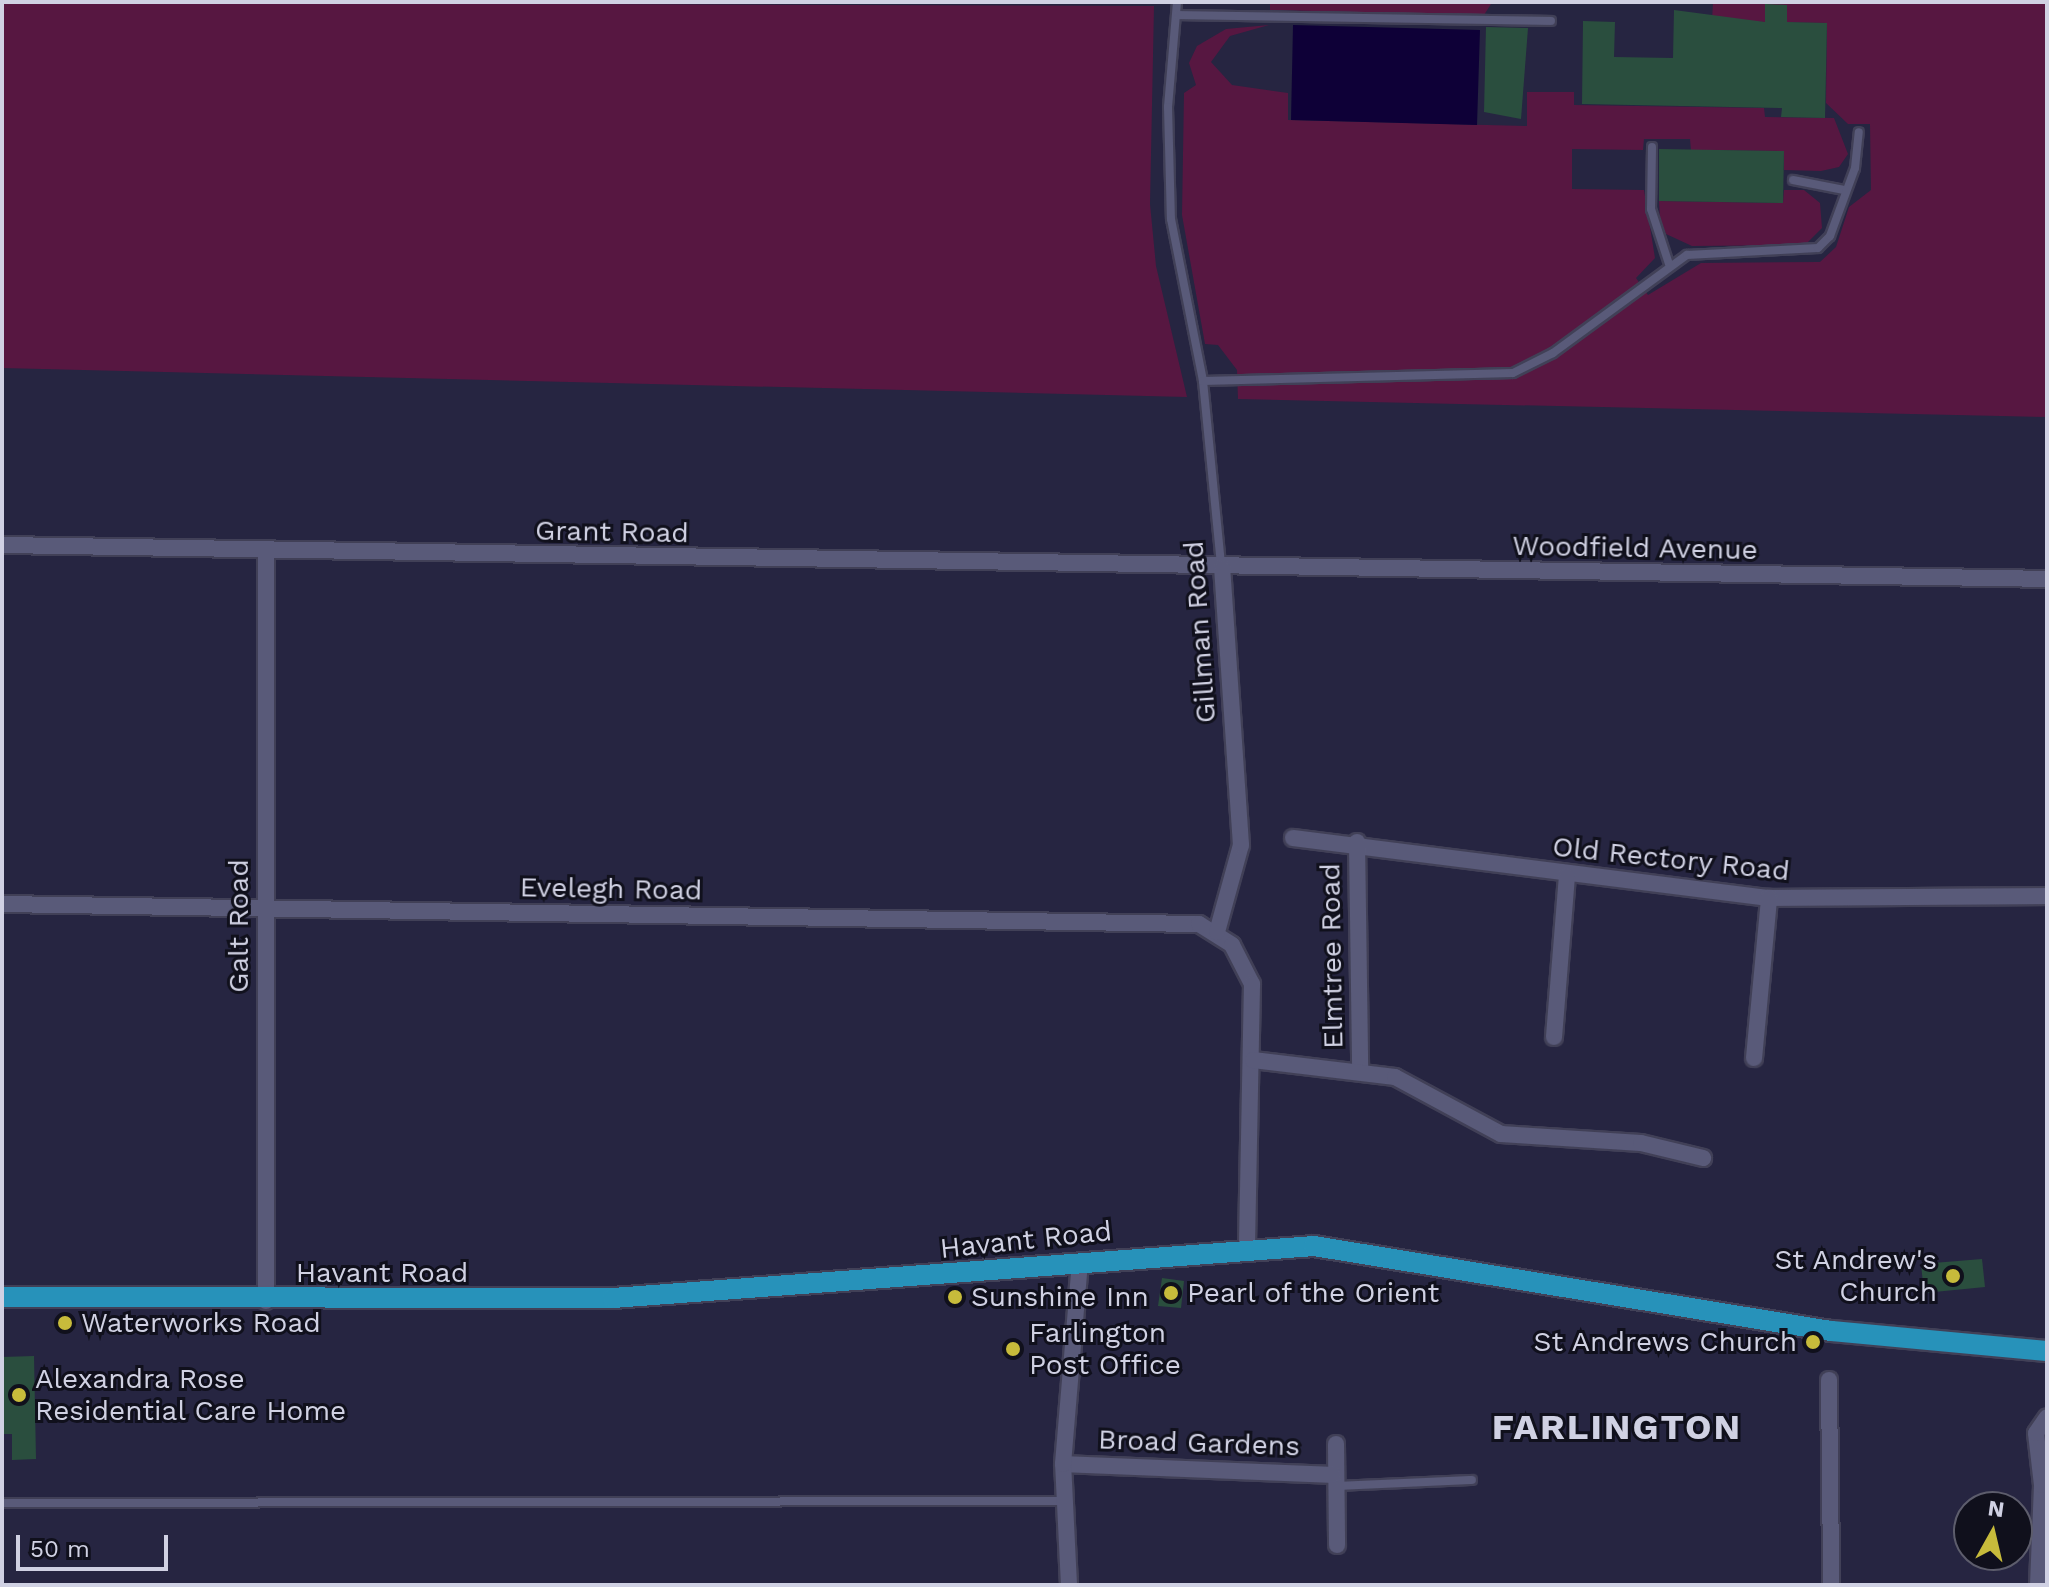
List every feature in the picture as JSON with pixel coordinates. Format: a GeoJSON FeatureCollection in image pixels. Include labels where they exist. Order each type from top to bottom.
{"type":"FeatureCollection","features":[{"type":"Feature","properties":{"kind":"main road","name":"Havant Road"},"geometry":{"type":"LineString","coordinates":[[2,1297],[266,1301],[613,1298],[1080,1263],[1247,1247],[1348,1249],[1831,1331],[2047,1351]]}},
{"type":"Feature","properties":{"kind":"street","name":"Grant Road"},"geometry":{"type":"LineString","coordinates":[[2,545],[1222,569]]}},
{"type":"Feature","properties":{"kind":"street","name":"Galt Road"},"geometry":{"type":"LineString","coordinates":[[266,551],[266,1301]]}},
{"type":"Feature","properties":{"kind":"street","name":"Woodfield Avenue"},"geometry":{"type":"LineString","coordinates":[[1222,569],[2047,579]]}},
{"type":"Feature","properties":{"kind":"street","name":"Gillman Road"},"geometry":{"type":"LineString","coordinates":[[1217,932],[1241,845],[1222,569]]}},
{"type":"Feature","properties":{"kind":"street","name":"Old Rectory Road"},"geometry":{"type":"LineString","coordinates":[[1293,838],[1357,842],[1567,877],[1769,898],[2047,896]]}},
{"type":"Feature","properties":{"kind":"street","name":"Elmtree Road"},"geometry":{"type":"LineString","coordinates":[[1357,842],[1360,1070]]}},
{"type":"Feature","properties":{"kind":"street"},"geometry":{"type":"LineString","coordinates":[[1554,1037],[1567,877]]}},
{"type":"Feature","properties":{"kind":"street"},"geometry":{"type":"LineString","coordinates":[[1754,1058],[1769,898]]}},
{"type":"Feature","properties":{"kind":"street","name":"Evelegh Road"},"geometry":{"type":"LineString","coordinates":[[2,904],[1183,924],[1217,932]]}},
{"type":"Feature","properties":{"kind":"street"},"geometry":{"type":"LineString","coordinates":[[1217,932],[1252,984],[1253,1060],[1247,1247]]}},
{"type":"Feature","properties":{"kind":"street"},"geometry":{"type":"LineString","coordinates":[[1253,1060],[1360,1070],[1395,1077],[1501,1134],[1641,1143],[1703,1158]]}},
{"type":"Feature","properties":{"kind":"street"},"geometry":{"type":"LineString","coordinates":[[1069,1585],[1063,1464],[1080,1263]]}},
{"type":"Feature","properties":{"kind":"street"},"geometry":{"type":"LineString","coordinates":[[1829,1380],[1831,1585]]}},
{"type":"Feature","properties":{"kind":"street"},"geometry":{"type":"LineString","coordinates":[[2038,1585],[2042,1485],[2036,1433],[2047,1417]]}},
{"type":"Feature","properties":{"kind":"street","name":"Broad Gardens"},"geometry":{"type":"LineString","coordinates":[[1336,1444],[1333,1480],[1337,1545]]}},
{"type":"Feature","properties":{"kind":"street","name":"Broad Gardens"},"geometry":{"type":"LineString","coordinates":[[1063,1464],[1333,1480]]}},
{"type":"Feature","properties":{"kind":"lane","name":"Gillman Road"},"geometry":{"type":"LineString","coordinates":[[1177,2],[1168,107],[1171,219],[1203,381],[1222,569]]}},
{"type":"Feature","properties":{"kind":"lane"},"geometry":{"type":"LineString","coordinates":[[1178,15],[1551,21]]}},
{"type":"Feature","properties":{"kind":"lane"},"geometry":{"type":"LineString","coordinates":[[1203,381],[1513,373],[1553,353],[1669,264],[1707,252],[1818,248],[1830,236],[1859,132]]}},
{"type":"Feature","properties":{"kind":"lane"},"geometry":{"type":"LineString","coordinates":[[1652,147],[1651,209],[1669,264]]}},
{"type":"Feature","properties":{"kind":"lane"},"geometry":{"type":"LineString","coordinates":[[1793,180],[1844,190]]}},
{"type":"Feature","properties":{"kind":"lane"},"geometry":{"type":"LineString","coordinates":[[1333,1480],[1472,1480]]}},
{"type":"Feature","properties":{"kind":"lane"},"geometry":{"type":"LineString","coordinates":[[2,1503],[1064,1501]]}},
{"type":"Feature","properties":{"kind":"shaded area"},"geometry":{"type":"Polygon","coordinates":[[[2,2],[1154,6],[1150,204],[1156,266],[1187,397],[2,368],[2,2]]]}},
{"type":"Feature","properties":{"kind":"shaded area"},"geometry":{"type":"Polygon","coordinates":[[[1270,2],[1632,2],[1491,4],[1484,15],[1270,10],[1270,2]]]}},
{"type":"Feature","properties":{"kind":"shaded area"},"geometry":{"type":"Polygon","coordinates":[[[1713,2],[2047,2],[2047,417],[1238,399],[1237,370],[1218,345],[1205,344],[1182,215],[1184,93],[1196,85],[1189,63],[1197,46],[1226,29],[1269,25],[1230,36],[1211,62],[1232,85],[1288,93],[1288,120],[1527,126],[1527,92],[1574,92],[1574,105],[1764,108],[1765,117],[1834,118],[1848,154],[1839,167],[1821,171],[1784,170],[1784,151],[1691,150],[1690,139],[1644,139],[1643,150],[1572,149],[1572,189],[1644,190],[1655,258],[1636,278],[1648,295],[1701,263],[1820,262],[1836,247],[1849,207],[1871,190],[1870,124],[1848,124],[1826,103],[1827,23],[1712,21],[1713,2]]]}},
{"type":"Feature","properties":{"kind":"shaded area"},"geometry":{"type":"Polygon","coordinates":[[[1293,25],[1480,30],[1477,125],[1291,120],[1293,25]]]}},
{"type":"Feature","properties":{"kind":"shaded area"},"geometry":{"type":"Polygon","coordinates":[[[1784,190],[1804,190],[1820,203],[1822,228],[1805,245],[1692,246],[1666,234],[1660,219],[1659,201],[1783,203],[1784,190]]]}},
{"type":"Feature","properties":{"kind":"building"},"geometry":{"type":"Polygon","coordinates":[[[1765,4],[1787,5],[1787,22],[1827,23],[1825,118],[1781,117],[1782,108],[1582,104],[1583,21],[1615,22],[1614,57],[1673,58],[1674,10],[1765,22],[1765,4]]]}},
{"type":"Feature","properties":{"kind":"building"},"geometry":{"type":"Polygon","coordinates":[[[1486,27],[1528,28],[1521,119],[1484,112],[1486,27]]]}},
{"type":"Feature","properties":{"kind":"building"},"geometry":{"type":"Polygon","coordinates":[[[1659,149],[1784,151],[1783,203],[1659,201],[1659,149]]]}},
{"type":"Feature","properties":{"kind":"building","name":"St Andrew's Church"},"geometry":{"type":"Polygon","coordinates":[[[1982,1259],[1985,1287],[1924,1293],[1921,1264],[1982,1259]]]}},
{"type":"Feature","properties":{"kind":"building","name":"Pearl of the Orient"},"geometry":{"type":"Polygon","coordinates":[[[1162,1278],[1184,1281],[1181,1308],[1158,1306],[1162,1278]]]}},
{"type":"Feature","properties":{"kind":"building","name":"Alexandra Rose Residential Care Home"},"geometry":{"type":"Polygon","coordinates":[[[34,1356],[36,1459],[12,1460],[12,1434],[2,1434],[2,1357],[34,1356]]]}},
{"type":"Feature","properties":{"kind":"place","name":"St Andrew's Church"},"geometry":{"type":"Point","coordinates":[1953,1276]}},
{"type":"Feature","properties":{"kind":"place","name":"Pearl of the Orient"},"geometry":{"type":"Point","coordinates":[1171,1293]}},
{"type":"Feature","properties":{"kind":"place","name":"Sunshine Inn"},"geometry":{"type":"Point","coordinates":[955,1297]}},
{"type":"Feature","properties":{"kind":"place","name":"Waterworks Road"},"geometry":{"type":"Point","coordinates":[65,1323]}},
{"type":"Feature","properties":{"kind":"place","name":"St Andrews Church"},"geometry":{"type":"Point","coordinates":[1813,1342]}},
{"type":"Feature","properties":{"kind":"place","name":"Farlington Post Office"},"geometry":{"type":"Point","coordinates":[1013,1349]}},
{"type":"Feature","properties":{"kind":"place","name":"Alexandra Rose Residential Care Home"},"geometry":{"type":"Point","coordinates":[19,1395]}},
{"type":"Feature","properties":{"kind":"district","name":"FARLINGTON"},"geometry":{"type":"Point","coordinates":[1617,1428]}}]}
